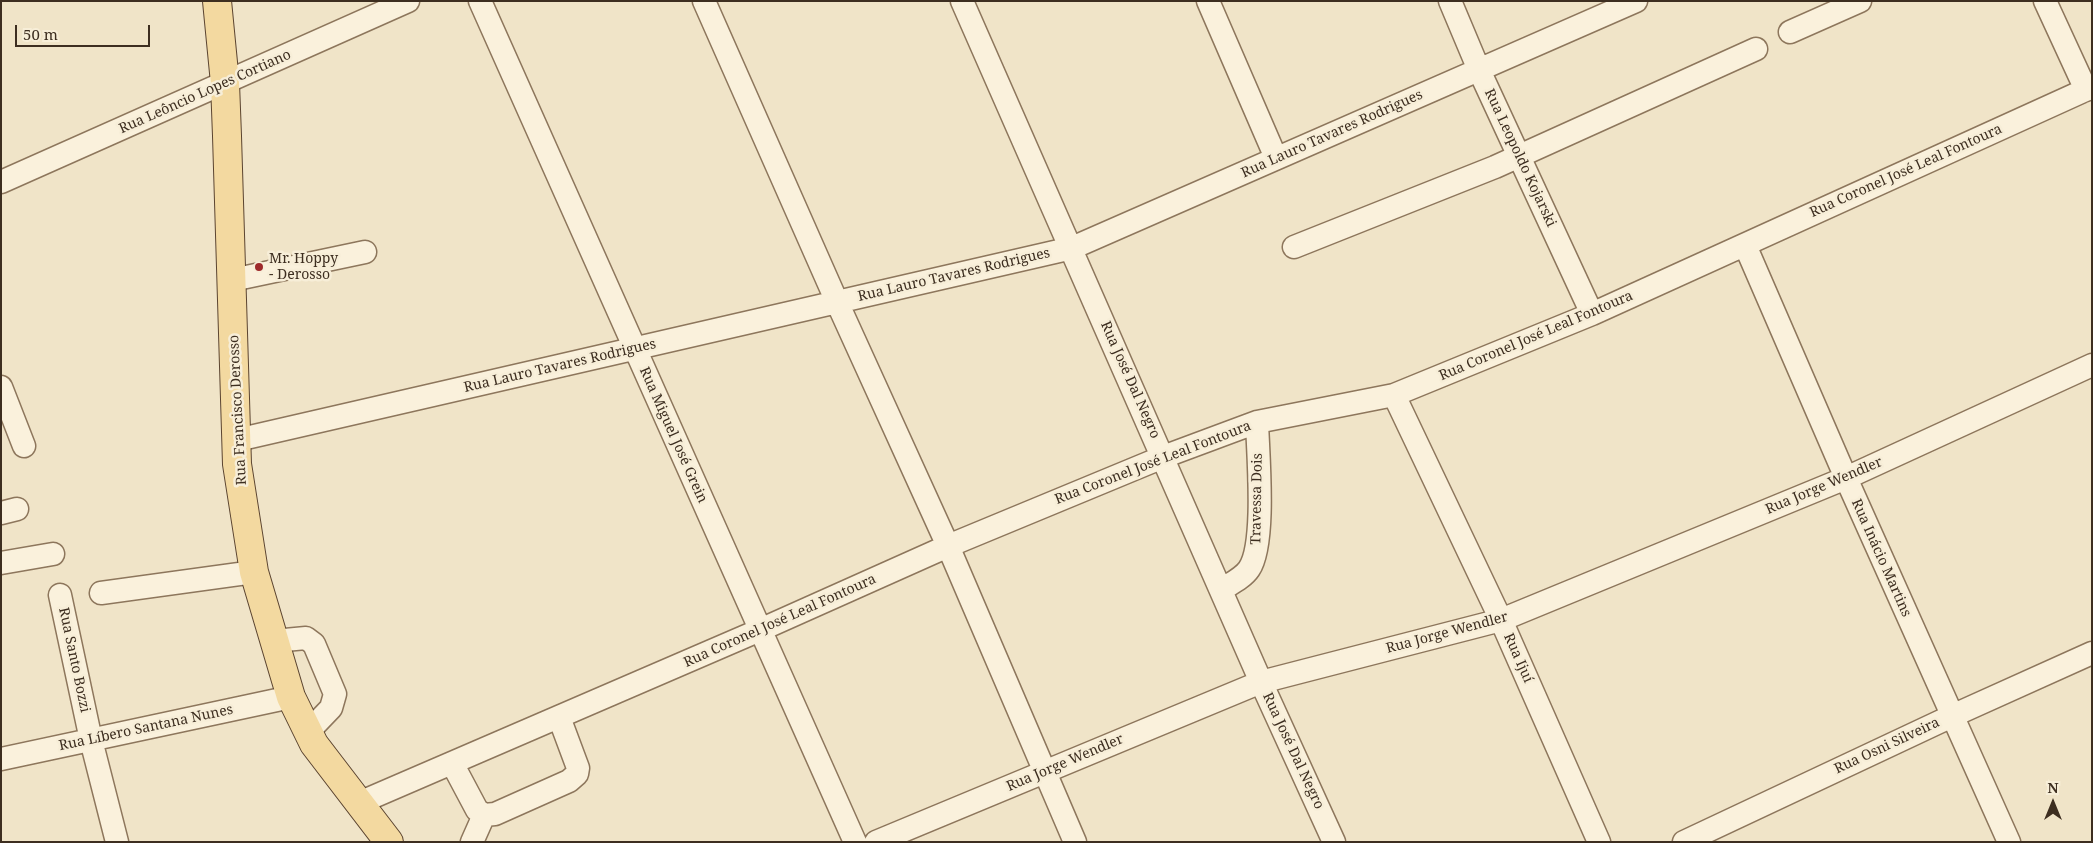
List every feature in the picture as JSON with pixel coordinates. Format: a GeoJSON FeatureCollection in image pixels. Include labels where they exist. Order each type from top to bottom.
{"type":"FeatureCollection","features":[{"type":"Feature","properties":{"kind":"main road","name":"Rua Francisco Derosso"},"geometry":{"type":"LineString","coordinates":[[217,1],[225,83],[237,464],[254,572],[290,697],[314,744],[390,842]]}},
{"type":"Feature","properties":{"kind":"street","name":"Rua Leôncio Lopes Cortiano"},"geometry":{"type":"LineString","coordinates":[[1,182],[408,1]]}},
{"type":"Feature","properties":{"kind":"street","name":"Rua Miguel José Grein"},"geometry":{"type":"LineString","coordinates":[[480,1],[854,842]]}},
{"type":"Feature","properties":{"kind":"street"},"geometry":{"type":"LineString","coordinates":[[704,1],[837,302],[948,546],[1075,842]]}},
{"type":"Feature","properties":{"kind":"street","name":"Rua José Dal Negro"},"geometry":{"type":"LineString","coordinates":[[962,1],[1261,682],[1334,842]]}},
{"type":"Feature","properties":{"kind":"street"},"geometry":{"type":"LineString","coordinates":[[1208,1],[1276,158]]}},
{"type":"Feature","properties":{"kind":"street","name":"Rua Leopoldo Kojarski"},"geometry":{"type":"LineString","coordinates":[[1450,1],[1592,314]]}},
{"type":"Feature","properties":{"kind":"street","name":"Rua Lauro Tavares Rodrigues"},"geometry":{"type":"LineString","coordinates":[[237,440],[1072,248],[1636,1]]}},
{"type":"Feature","properties":{"kind":"street"},"geometry":{"type":"LineString","coordinates":[[1790,32],[1860,1]]}},
{"type":"Feature","properties":{"kind":"street"},"geometry":{"type":"LineString","coordinates":[[2045,1],[2089,89]]}},
{"type":"Feature","properties":{"kind":"street"},"geometry":{"type":"LineString","coordinates":[[1294,247],[1540,148],[1756,49]]}},
{"type":"Feature","properties":{"kind":"street","name":"Rua Coronel José Leal Fontoura"},"geometry":{"type":"LineString","coordinates":[[359,803],[760,630],[948,546],[1163,457],[1257,422],[1394,395],[1592,314],[2089,89]]}},
{"type":"Feature","properties":{"kind":"street","name":"Rua Inácio Martins"},"geometry":{"type":"LineString","coordinates":[[1744,245],[2009,842]]}},
{"type":"Feature","properties":{"kind":"street"},"geometry":{"type":"LineString","coordinates":[[232,280],[365,252]]}},
{"type":"Feature","properties":{"kind":"street","name":"Rua Jorge Wendler"},"geometry":{"type":"LineString","coordinates":[[876,842],[1261,682],[1501,620],[1846,478],[2092,365]]}},
{"type":"Feature","properties":{"kind":"street"},"geometry":{"type":"LineString","coordinates":[[1,386],[24,446]]}},
{"type":"Feature","properties":{"kind":"street","name":"Rua Ijuí"},"geometry":{"type":"LineString","coordinates":[[1394,395],[1501,620],[1599,842]]}},
{"type":"Feature","properties":{"kind":"street","name":"Travessa Dois"},"geometry":{"type":"LineString","coordinates":[[1221,590],[1248,570],[1256,554],[1259,525],[1257,422]]}},
{"type":"Feature","properties":{"kind":"street"},"geometry":{"type":"LineString","coordinates":[[1,563],[53,554]]}},
{"type":"Feature","properties":{"kind":"street"},"geometry":{"type":"LineString","coordinates":[[100,593],[254,572]]}},
{"type":"Feature","properties":{"kind":"street","name":"Rua Santo Bozzi"},"geometry":{"type":"LineString","coordinates":[[60,595],[91,740],[117,842]]}},
{"type":"Feature","properties":{"kind":"street"},"geometry":{"type":"LineString","coordinates":[[274,641],[306,638],[314,644],[334,694],[331,708],[308,732]]}},
{"type":"Feature","properties":{"kind":"street","name":"Rua Osni Silveira"},"geometry":{"type":"LineString","coordinates":[[1684,842],[1952,716],[2092,653]]}},
{"type":"Feature","properties":{"kind":"street","name":"Rua Líbero Santana Nunes"},"geometry":{"type":"LineString","coordinates":[[1,760],[290,697]]}},
{"type":"Feature","properties":{"kind":"street"},"geometry":{"type":"LineString","coordinates":[[452,763],[477,810],[484,815],[495,814],[569,781],[577,774],[578,768],[559,717]]}},
{"type":"Feature","properties":{"kind":"street"},"geometry":{"type":"LineString","coordinates":[[472,842],[484,815]]}},
{"type":"Feature","properties":{"kind":"place","name":"Mr. Hoppy - Derosso"},"geometry":{"type":"Point","coordinates":[259,267]}}]}
